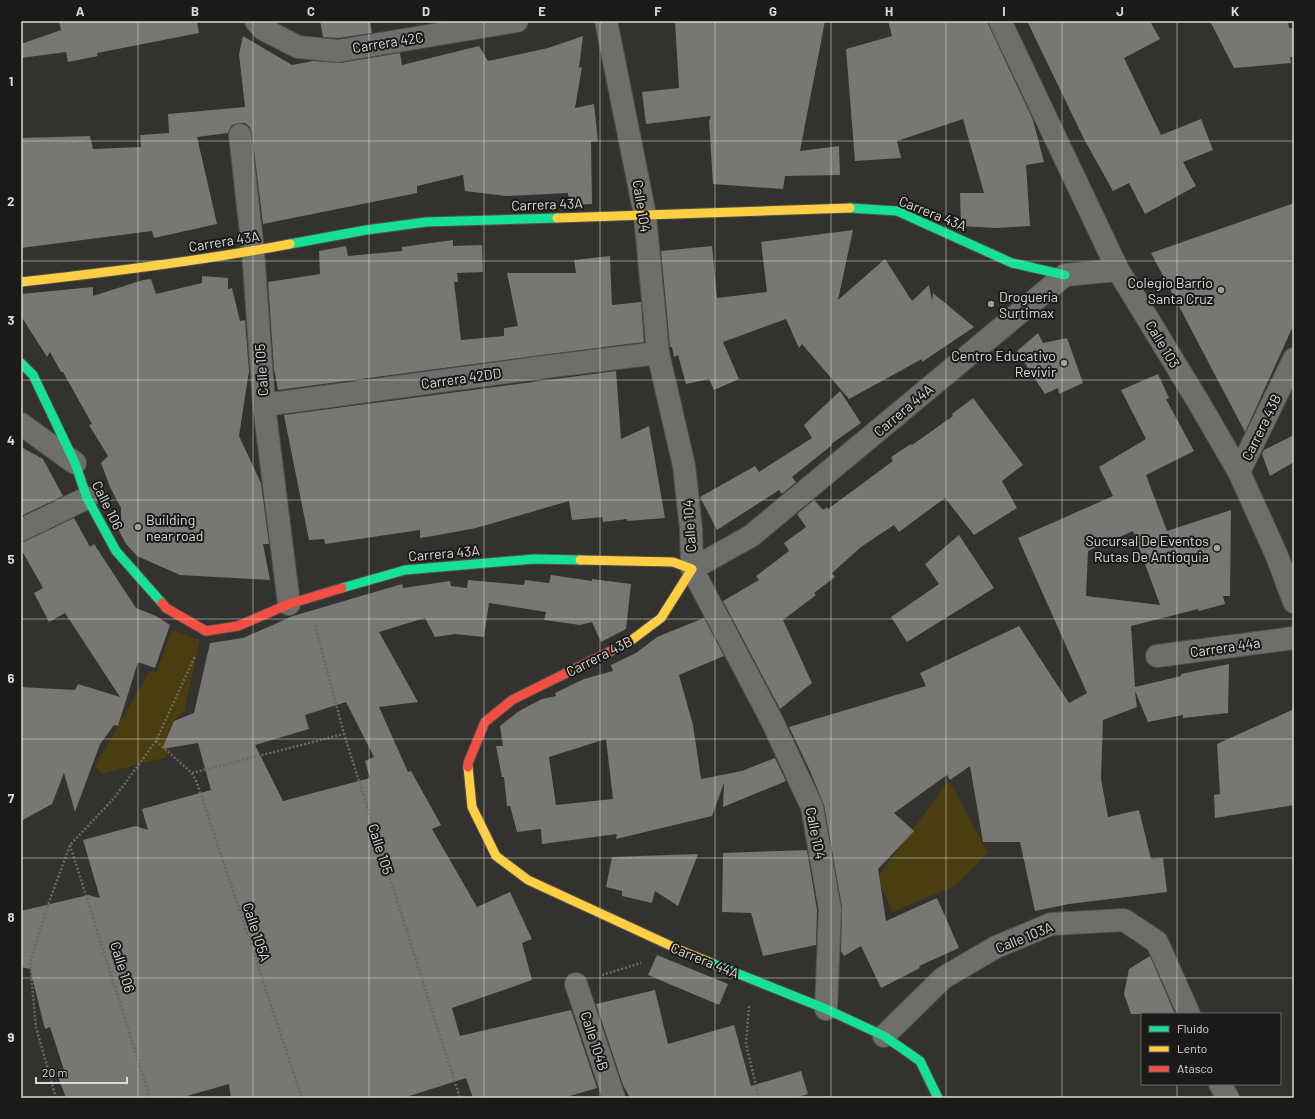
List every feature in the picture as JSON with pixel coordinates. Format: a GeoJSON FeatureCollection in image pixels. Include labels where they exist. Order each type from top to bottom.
{"type":"FeatureCollection","features":[{"type":"Feature","properties":{"kind":"street","name":"Carrera 42C"},"geometry":{"type":"LineString","coordinates":[[259,25],[298,47],[338,51],[517,21]]}},
{"type":"Feature","properties":{"kind":"street","name":"Calle 104"},"geometry":{"type":"LineString","coordinates":[[606,21],[646,215],[658,353],[684,466],[692,569],[772,722],[812,807],[830,910],[826,1009]]}},
{"type":"Feature","properties":{"kind":"street","name":"Calle 103"},"geometry":{"type":"LineString","coordinates":[[1000,21],[1118,270],[1195,396],[1239,472],[1278,556],[1294,602]]}},
{"type":"Feature","properties":{"kind":"street","name":"Calle 105"},"geometry":{"type":"LineString","coordinates":[[240,135],[253,251],[264,405],[298,601]]}},
{"type":"Feature","properties":{"kind":"street","name":"Carrera 43A"},"geometry":{"type":"LineString","coordinates":[[21,282],[106,273],[253,251],[317,238],[426,222],[854,208],[897,211],[1012,263],[1065,275]]}},
{"type":"Feature","properties":{"kind":"street"},"geometry":{"type":"LineString","coordinates":[[1065,275],[1118,270]]}},
{"type":"Feature","properties":{"kind":"street","name":"Carrera 44A"},"geometry":{"type":"LineString","coordinates":[[692,569],[751,536],[1065,275]]}},
{"type":"Feature","properties":{"kind":"street","name":"Carrera 42DD"},"geometry":{"type":"LineString","coordinates":[[264,405],[658,353]]}},
{"type":"Feature","properties":{"kind":"street","name":"Carrera 43B"},"geometry":{"type":"LineString","coordinates":[[1239,472],[1294,359]]}},
{"type":"Feature","properties":{"kind":"street","name":"Calle 106"},"geometry":{"type":"LineString","coordinates":[[21,363],[33,375],[75,463],[87,498],[116,551],[166,608],[206,631]]}},
{"type":"Feature","properties":{"kind":"street"},"geometry":{"type":"LineString","coordinates":[[21,424],[75,463]]}},
{"type":"Feature","properties":{"kind":"street"},"geometry":{"type":"LineString","coordinates":[[21,530],[87,498]]}},
{"type":"Feature","properties":{"kind":"street","name":"Carrera 43A"},"geometry":{"type":"LineString","coordinates":[[206,631],[238,626],[298,601],[405,570],[534,559],[673,562],[692,569]]}},
{"type":"Feature","properties":{"kind":"street","name":"Carrera 43B"},"geometry":{"type":"LineString","coordinates":[[528,880],[496,856],[472,807],[468,763],[485,722],[512,700],[630,642],[661,618],[692,569]]}},
{"type":"Feature","properties":{"kind":"street","name":"Carrera 44a"},"geometry":{"type":"LineString","coordinates":[[1156,656],[1294,638]]}},
{"type":"Feature","properties":{"kind":"street","name":"Carrera 44A"},"geometry":{"type":"LineString","coordinates":[[528,880],[682,951],[826,1009],[884,1036],[920,1061],[938,1098]]}},
{"type":"Feature","properties":{"kind":"street","name":"Calle 103A"},"geometry":{"type":"LineString","coordinates":[[884,1036],[943,978],[996,947],[1051,924],[1124,920],[1156,942],[1189,1013]]}},
{"type":"Feature","properties":{"kind":"street","name":"Calle 104B"},"geometry":{"type":"LineString","coordinates":[[576,984],[614,1098]]}},
{"type":"Feature","properties":{"kind":"street"},"geometry":{"type":"LineString","coordinates":[[1221,1085],[1228,1098]]}},
{"type":"Feature","properties":{"kind":"path","name":"Calle 105"},"geometry":{"type":"LineString","coordinates":[[298,601],[344,734],[460,1098]]}},
{"type":"Feature","properties":{"kind":"path"},"geometry":{"type":"LineString","coordinates":[[56,1098],[36,1027],[30,963],[48,905],[70,845],[115,797],[156,740],[206,631]]}},
{"type":"Feature","properties":{"kind":"path"},"geometry":{"type":"LineString","coordinates":[[156,740],[192,773],[344,734]]}},
{"type":"Feature","properties":{"kind":"path","name":"Calle 105A"},"geometry":{"type":"LineString","coordinates":[[192,773],[197,783],[302,1098]]}},
{"type":"Feature","properties":{"kind":"path","name":"Calle 106"},"geometry":{"type":"LineString","coordinates":[[70,845],[150,1098]]}},
{"type":"Feature","properties":{"kind":"path"},"geometry":{"type":"LineString","coordinates":[[576,984],[597,976],[682,951]]}},
{"type":"Feature","properties":{"kind":"path"},"geometry":{"type":"LineString","coordinates":[[756,980],[749,1007],[746,1044],[759,1098]]}},
{"type":"Feature","properties":{"kind":"shaded area"},"geometry":{"type":"Polygon","coordinates":[[[172,630],[200,640],[184,712],[174,720],[167,735],[167,757],[102,774],[95,766],[149,672],[157,671],[172,630]]]}},
{"type":"Feature","properties":{"kind":"shaded area"},"geometry":{"type":"Polygon","coordinates":[[[949,780],[988,853],[955,886],[893,912],[877,878],[949,780]]]}},
{"type":"Feature","properties":{"kind":"building"},"geometry":{"type":"Polygon","coordinates":[[[59,21],[197,21],[199,33],[97,53],[98,56],[68,62],[66,52],[21,58],[21,44],[61,30],[59,21]]]}},
{"type":"Feature","properties":{"kind":"building"},"geometry":{"type":"Polygon","coordinates":[[[320,21],[370,21],[372,33],[338,38],[323,37],[320,21]]]}},
{"type":"Feature","properties":{"kind":"building"},"geometry":{"type":"Polygon","coordinates":[[[675,21],[825,21],[800,151],[839,146],[840,175],[785,176],[783,189],[713,184],[709,121],[711,116],[646,124],[642,92],[679,88],[675,21]]]}},
{"type":"Feature","properties":{"kind":"building"},"geometry":{"type":"Polygon","coordinates":[[[888,21],[988,21],[1033,120],[1044,162],[1026,165],[1030,226],[996,228],[961,226],[960,193],[984,193],[963,119],[897,141],[901,158],[855,161],[846,49],[892,36],[888,21]]]}},
{"type":"Feature","properties":{"kind":"building"},"geometry":{"type":"Polygon","coordinates":[[[1027,21],[1150,21],[1160,39],[1124,58],[1161,135],[1201,119],[1213,150],[1183,162],[1196,186],[1145,214],[1129,183],[1113,191],[1084,139],[1027,21]]]}},
{"type":"Feature","properties":{"kind":"building"},"geometry":{"type":"Polygon","coordinates":[[[1210,21],[1288,21],[1289,28],[1294,28],[1294,57],[1290,57],[1291,63],[1234,68],[1210,21]]]}},
{"type":"Feature","properties":{"kind":"building"},"geometry":{"type":"Polygon","coordinates":[[[243,36],[292,65],[313,61],[340,63],[400,53],[402,65],[479,46],[488,61],[548,48],[583,36],[579,68],[582,67],[575,108],[594,104],[598,141],[591,142],[592,204],[569,205],[568,193],[506,196],[465,191],[463,175],[417,186],[417,193],[263,224],[252,134],[250,127],[245,123],[239,123],[232,125],[228,133],[197,137],[217,224],[154,238],[152,231],[21,248],[21,138],[90,136],[93,149],[141,147],[140,135],[169,133],[168,114],[245,107],[239,54],[243,36]]]}},
{"type":"Feature","properties":{"kind":"building","name":"Colegio Barrio Santa Cruz"},"geometry":{"type":"Polygon","coordinates":[[[1294,203],[1294,324],[1245,432],[1151,253],[1294,203]]]}},
{"type":"Feature","properties":{"kind":"building"},"geometry":{"type":"Polygon","coordinates":[[[853,230],[838,300],[885,259],[912,301],[929,285],[932,301],[933,293],[974,327],[922,362],[922,359],[849,399],[802,344],[799,348],[786,319],[723,342],[739,379],[714,390],[709,379],[686,384],[678,355],[674,357],[672,347],[670,347],[661,251],[712,246],[717,298],[767,292],[761,242],[853,230]]]}},
{"type":"Feature","properties":{"kind":"building"},"geometry":{"type":"Polygon","coordinates":[[[453,240],[453,246],[482,245],[483,272],[457,273],[458,282],[454,282],[461,340],[504,336],[504,328],[518,326],[507,273],[576,273],[574,260],[610,256],[612,305],[641,302],[644,342],[278,390],[274,369],[268,282],[320,274],[319,251],[346,246],[348,256],[402,251],[402,247],[453,240]]]}},
{"type":"Feature","properties":{"kind":"building"},"geometry":{"type":"Polygon","coordinates":[[[202,276],[228,278],[228,289],[232,288],[240,321],[245,320],[249,371],[239,436],[261,483],[269,544],[263,544],[270,580],[180,575],[137,556],[126,544],[118,529],[121,527],[121,508],[110,487],[101,463],[108,456],[89,425],[92,424],[63,372],[61,372],[50,352],[47,357],[21,316],[21,294],[93,287],[93,296],[143,280],[151,279],[156,294],[202,283],[202,276]]]}},
{"type":"Feature","properties":{"kind":"building"},"geometry":{"type":"Polygon","coordinates":[[[1038,333],[1043,343],[1067,338],[1083,383],[1059,394],[1058,388],[1045,394],[1017,351],[1038,333]]]}},
{"type":"Feature","properties":{"kind":"building"},"geometry":{"type":"Polygon","coordinates":[[[616,371],[621,439],[649,426],[665,518],[627,521],[627,519],[603,522],[602,517],[572,520],[569,501],[476,528],[420,538],[420,530],[325,544],[324,539],[309,540],[284,415],[616,371]]]}},
{"type":"Feature","properties":{"kind":"building"},"geometry":{"type":"Polygon","coordinates":[[[1158,374],[1169,398],[1166,399],[1194,451],[1146,475],[1167,531],[1231,510],[1230,596],[1223,596],[1225,604],[1199,611],[1198,609],[1131,626],[1135,687],[1181,676],[1181,674],[1229,664],[1228,713],[1183,718],[1183,715],[1148,722],[1135,691],[1137,707],[1103,720],[1101,779],[1108,817],[1139,810],[1151,859],[1163,858],[1167,892],[1069,904],[1035,911],[1020,842],[983,842],[970,766],[950,780],[947,775],[894,813],[914,831],[878,869],[886,921],[937,898],[959,948],[919,966],[920,968],[881,988],[861,946],[844,956],[841,951],[842,907],[824,805],[789,727],[926,686],[920,673],[1019,626],[1069,703],[1087,693],[1018,538],[1113,496],[1099,467],[1146,439],[1121,390],[1158,374]],[[1133,531],[1088,551],[1086,596],[1160,605],[1133,531]]]}},
{"type":"Feature","properties":{"kind":"building"},"geometry":{"type":"Polygon","coordinates":[[[840,391],[861,423],[831,444],[832,445],[792,477],[796,482],[782,494],[779,490],[717,530],[700,497],[755,466],[759,472],[812,438],[804,425],[840,391]]]}},
{"type":"Feature","properties":{"kind":"building"},"geometry":{"type":"Polygon","coordinates":[[[973,398],[1023,465],[1002,481],[1017,508],[974,535],[945,498],[899,532],[894,525],[861,547],[832,573],[835,577],[814,593],[816,595],[783,620],[812,683],[780,709],[723,601],[759,580],[756,576],[789,551],[784,543],[806,527],[797,514],[814,500],[823,510],[827,507],[828,509],[893,461],[891,457],[911,444],[912,445],[953,416],[952,414],[973,398]]]}},
{"type":"Feature","properties":{"kind":"building"},"geometry":{"type":"Polygon","coordinates":[[[1294,435],[1294,462],[1270,476],[1262,454],[1264,450],[1294,435]]]}},
{"type":"Feature","properties":{"kind":"building"},"geometry":{"type":"Polygon","coordinates":[[[21,447],[43,459],[63,496],[21,516],[21,447]]]}},
{"type":"Feature","properties":{"kind":"building"},"geometry":{"type":"Polygon","coordinates":[[[74,518],[90,547],[94,544],[136,608],[156,616],[170,625],[155,668],[138,662],[118,726],[114,725],[100,744],[75,812],[64,773],[52,804],[21,821],[21,687],[75,690],[78,684],[120,697],[65,613],[49,622],[34,593],[43,588],[21,549],[21,542],[74,518]]]}},
{"type":"Feature","properties":{"kind":"building"},"geometry":{"type":"Polygon","coordinates":[[[959,535],[994,588],[907,642],[891,617],[939,584],[925,564],[959,535]]]}},
{"type":"Feature","properties":{"kind":"building"},"geometry":{"type":"Polygon","coordinates":[[[551,575],[592,581],[592,579],[631,584],[626,629],[601,642],[592,622],[580,625],[544,620],[546,612],[489,603],[484,637],[455,634],[435,637],[425,618],[379,632],[418,702],[379,707],[408,772],[411,771],[441,825],[432,829],[477,907],[510,892],[532,939],[522,943],[532,980],[452,1008],[460,1036],[571,1010],[597,1088],[563,1098],[473,1098],[466,1078],[403,1098],[231,1098],[229,1084],[180,1098],[66,1098],[57,1074],[64,1070],[50,1027],[45,1029],[30,969],[21,967],[21,911],[88,895],[100,898],[83,840],[135,826],[148,830],[142,809],[211,790],[198,743],[162,749],[174,721],[194,713],[210,643],[243,638],[293,616],[402,584],[403,588],[450,581],[451,586],[467,588],[468,580],[524,585],[525,580],[549,583],[551,575]],[[346,702],[305,715],[309,729],[255,745],[283,801],[370,778],[365,761],[374,757],[346,702]]]}},
{"type":"Feature","properties":{"kind":"building"},"geometry":{"type":"Polygon","coordinates":[[[704,618],[724,656],[679,675],[693,725],[701,779],[742,771],[775,758],[786,781],[723,807],[724,783],[712,816],[616,839],[617,834],[542,844],[541,829],[517,832],[510,806],[507,806],[504,777],[502,777],[496,746],[503,746],[500,726],[519,711],[542,699],[556,696],[555,693],[584,679],[613,671],[611,665],[636,653],[657,637],[704,618]],[[606,739],[549,757],[556,805],[613,799],[606,739]]]}},
{"type":"Feature","properties":{"kind":"building"},"geometry":{"type":"Polygon","coordinates":[[[1294,709],[1294,805],[1215,818],[1214,795],[1220,794],[1217,744],[1294,709]]]}},
{"type":"Feature","properties":{"kind":"building"},"geometry":{"type":"Polygon","coordinates":[[[807,850],[817,910],[816,945],[763,956],[751,913],[722,912],[723,853],[807,850]]]}},
{"type":"Feature","properties":{"kind":"building"},"geometry":{"type":"Polygon","coordinates":[[[698,854],[678,906],[655,891],[652,903],[622,896],[622,891],[606,887],[612,857],[698,854]]]}},
{"type":"Feature","properties":{"kind":"building"},"geometry":{"type":"Polygon","coordinates":[[[657,955],[728,984],[719,1005],[648,975],[657,955]]]}},
{"type":"Feature","properties":{"kind":"building"},"geometry":{"type":"Polygon","coordinates":[[[1150,956],[1175,1013],[1131,1014],[1124,994],[1129,969],[1150,956]]]}},
{"type":"Feature","properties":{"kind":"building"},"geometry":{"type":"Polygon","coordinates":[[[655,990],[668,1044],[734,1025],[751,1086],[801,1071],[808,1094],[794,1098],[630,1098],[623,1085],[596,1004],[655,990]]]}},
{"type":"Feature","properties":{"kind":"traffic: fast"},"geometry":{"type":"LineString","coordinates":[[850,208],[897,211],[1012,263],[1065,275]]}},
{"type":"Feature","properties":{"kind":"traffic: fast"},"geometry":{"type":"LineString","coordinates":[[290,244],[366,230],[426,222],[557,218]]}},
{"type":"Feature","properties":{"kind":"traffic: fast"},"geometry":{"type":"LineString","coordinates":[[21,363],[33,375],[75,463],[87,498],[116,551],[162,603]]}},
{"type":"Feature","properties":{"kind":"traffic: fast"},"geometry":{"type":"LineString","coordinates":[[342,588],[405,570],[534,559],[580,560]]}},
{"type":"Feature","properties":{"kind":"traffic: fast"},"geometry":{"type":"LineString","coordinates":[[709,962],[826,1009],[884,1036],[920,1061],[938,1098]]}},
{"type":"Feature","properties":{"kind":"traffic: slow"},"geometry":{"type":"LineString","coordinates":[[557,218],[850,208]]}},
{"type":"Feature","properties":{"kind":"traffic: slow"},"geometry":{"type":"LineString","coordinates":[[21,282],[156,266],[290,244]]}},
{"type":"Feature","properties":{"kind":"traffic: slow"},"geometry":{"type":"LineString","coordinates":[[580,560],[673,562],[692,569],[661,618],[629,642]]}},
{"type":"Feature","properties":{"kind":"traffic: slow"},"geometry":{"type":"LineString","coordinates":[[468,767],[472,807],[496,856],[528,880],[709,962]]}},
{"type":"Feature","properties":{"kind":"traffic: jam"},"geometry":{"type":"LineString","coordinates":[[162,603],[166,608],[206,631],[238,626],[289,604],[342,588]]}},
{"type":"Feature","properties":{"kind":"traffic: jam"},"geometry":{"type":"LineString","coordinates":[[468,767],[468,763],[485,722],[512,700],[629,642]]}},
{"type":"Feature","properties":{"kind":"place","name":"Colegio Barrio Santa Cruz"},"geometry":{"type":"Point","coordinates":[1221,290]}},
{"type":"Feature","properties":{"kind":"place","name":"Droguería Surtimax"},"geometry":{"type":"Point","coordinates":[991,304]}},
{"type":"Feature","properties":{"kind":"place","name":"Centro Educativo Revivir"},"geometry":{"type":"Point","coordinates":[1064,363]}},
{"type":"Feature","properties":{"kind":"place","name":"Building near road"},"geometry":{"type":"Point","coordinates":[138,527]}},
{"type":"Feature","properties":{"kind":"place","name":"Sucursal De Eventos Rutas De Antioquia"},"geometry":{"type":"Point","coordinates":[1217,548]}}]}
